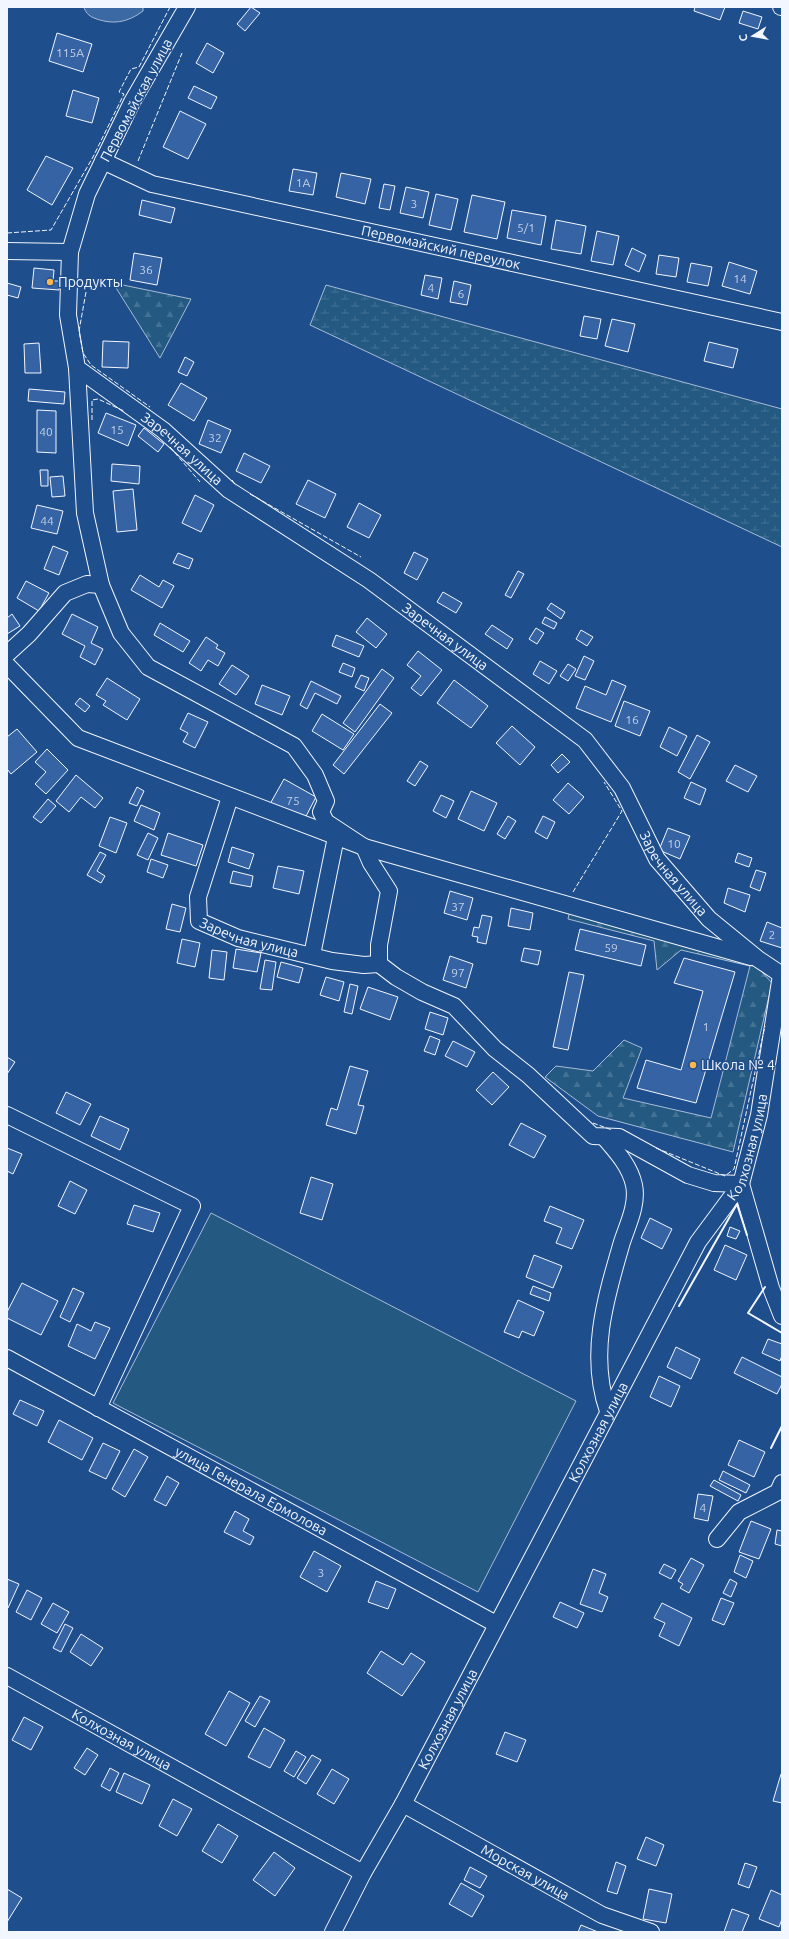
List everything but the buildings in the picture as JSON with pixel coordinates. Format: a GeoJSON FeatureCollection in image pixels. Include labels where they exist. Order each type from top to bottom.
{"type":"FeatureCollection","features":[{"type":"Feature","properties":{"kind":"street","name":"Первомайская улица"},"geometry":{"type":"LineString","coordinates":[[87,194],[132,102],[187,7]]}},
{"type":"Feature","properties":{"kind":"street","name":"Первомайский переулок"},"geometry":{"type":"LineString","coordinates":[[103,161],[152,184],[782,322]]}},
{"type":"Feature","properties":{"kind":"street","name":"Заречная улица"},"geometry":{"type":"LineString","coordinates":[[87,194],[70,252],[68,314],[77,368],[85,513],[101,585],[121,633],[148,667],[294,746],[318,781],[326,801],[321,812],[326,822],[364,847]]}},
{"type":"Feature","properties":{"kind":"street"},"geometry":{"type":"LineString","coordinates":[[7,251],[70,252]]}},
{"type":"Feature","properties":{"kind":"street","name":"Заречная улица"},"geometry":{"type":"LineString","coordinates":[[77,368],[163,430],[229,490],[369,580],[585,740],[622,788],[657,859],[709,919],[758,959],[782,975]]}},
{"type":"Feature","properties":{"kind":"street"},"geometry":{"type":"LineString","coordinates":[[7,654],[66,593],[87,584],[101,585]]}},
{"type":"Feature","properties":{"kind":"street","name":"Заречная улица"},"geometry":{"type":"LineString","coordinates":[[7,665],[78,738],[364,847],[758,959]]}},
{"type":"Feature","properties":{"kind":"street","name":"Заречная улица"},"geometry":{"type":"LineString","coordinates":[[230,797],[198,897],[199,921],[238,938],[312,956],[364,965],[379,964]]}},
{"type":"Feature","properties":{"kind":"street"},"geometry":{"type":"LineString","coordinates":[[312,956],[336,837]]}},
{"type":"Feature","properties":{"kind":"street"},"geometry":{"type":"LineString","coordinates":[[364,847],[371,863],[388,891],[379,945],[379,964],[396,977],[422,992],[454,1006],[494,1049],[528,1075],[593,1136],[618,1137],[688,1175],[714,1182],[741,1184],[771,1288],[782,1316]]}},
{"type":"Feature","properties":{"kind":"street","name":"Колхозная улица"},"geometry":{"type":"LineString","coordinates":[[333,1932],[363,1873],[403,1804],[496,1624],[698,1242],[741,1184],[759,1115],[782,975]]}},
{"type":"Feature","properties":{"kind":"street"},"geometry":{"type":"LineString","coordinates":[[7,1115],[192,1206],[98,1408]]}},
{"type":"Feature","properties":{"kind":"street"},"geometry":{"type":"LineString","coordinates":[[604,1137],[625,1163],[634,1186],[634,1204],[607,1290],[600,1326],[600,1365],[604,1399],[608,1411]]}},
{"type":"Feature","properties":{"kind":"street","name":"улица Генерала Ермолова"},"geometry":{"type":"LineString","coordinates":[[7,1358],[496,1624]]}},
{"type":"Feature","properties":{"kind":"street"},"geometry":{"type":"LineString","coordinates":[[717,1539],[739,1512],[778,1492],[782,1483]]}},
{"type":"Feature","properties":{"kind":"street","name":"Колхозная улица"},"geometry":{"type":"LineString","coordinates":[[7,1676],[363,1873]]}},
{"type":"Feature","properties":{"kind":"street","name":"Морская улица"},"geometry":{"type":"LineString","coordinates":[[403,1804],[602,1915],[651,1932]]}},
{"type":"Feature","properties":{"kind":"green space"},"geometry":{"type":"Polygon","coordinates":[[[113,283],[191,299],[160,358],[113,283]]]}},
{"type":"Feature","properties":{"kind":"green space"},"geometry":{"type":"Polygon","coordinates":[[[326,285],[782,409],[782,547],[310,325],[326,285]]]}},
{"type":"Feature","properties":{"kind":"green space"},"geometry":{"type":"Polygon","coordinates":[[[570,910],[753,962],[772,983],[733,1152],[598,1116],[545,1077],[556,1066],[593,1071],[624,1040],[642,1048],[623,1098],[711,1118],[750,966],[681,950],[657,970],[654,941],[568,919],[570,910]]]}},
{"type":"Feature","properties":{"kind":"green space"},"geometry":{"type":"Polygon","coordinates":[[[211,1213],[576,1401],[478,1592],[113,1403],[211,1213]]]}},
{"type":"Feature","properties":{"kind":"shaded area"},"geometry":{"type":"Polygon","coordinates":[[[84,7],[143,7],[143,11],[131,18],[119,22],[107,22],[92,17],[86,12],[84,7]]]}},
{"type":"Feature","properties":{"kind":"fence"},"geometry":{"type":"LineString","coordinates":[[7,233],[51,230],[93,157],[124,94],[119,92],[131,69],[139,67],[170,7]]}},
{"type":"Feature","properties":{"kind":"fence"},"geometry":{"type":"LineString","coordinates":[[138,161],[182,53]]}},
{"type":"Feature","properties":{"kind":"fence"},"geometry":{"type":"LineString","coordinates":[[86,292],[79,331],[83,353],[91,365],[150,407]]}},
{"type":"Feature","properties":{"kind":"fence"},"geometry":{"type":"LineString","coordinates":[[92,420],[92,400],[98,399],[124,411]]}},
{"type":"Feature","properties":{"kind":"fence"},"geometry":{"type":"LineString","coordinates":[[170,447],[200,482]]}},
{"type":"Feature","properties":{"kind":"fence"},"geometry":{"type":"LineString","coordinates":[[232,480],[236,486]]}},
{"type":"Feature","properties":{"kind":"fence"},"geometry":{"type":"LineString","coordinates":[[250,494],[361,557]]}},
{"type":"Feature","properties":{"kind":"fence"},"geometry":{"type":"LineString","coordinates":[[573,892],[622,811],[604,782]]}},
{"type":"Feature","properties":{"kind":"fence"},"geometry":{"type":"LineString","coordinates":[[656,1148],[725,1176],[734,1169],[765,1026]]}},
{"type":"Feature","properties":{"kind":"fence"},"geometry":{"type":"LineString","coordinates":[[593,1123],[612,1130]]}},
{"type":"Feature","properties":{"kind":"wall"},"geometry":{"type":"LineString","coordinates":[[679,1306],[737,1204],[747,1235]]}},
{"type":"Feature","properties":{"kind":"wall"},"geometry":{"type":"LineString","coordinates":[[765,1287],[748,1313],[782,1333]]}},
{"type":"Feature","properties":{"kind":"wall"},"geometry":{"type":"LineString","coordinates":[[771,1448],[782,1426]]}},
{"type":"Feature","properties":{"kind":"place","name":"Продукты"},"geometry":{"type":"Point","coordinates":[50,282]}},
{"type":"Feature","properties":{"kind":"place","name":"Школа № 4"},"geometry":{"type":"Point","coordinates":[693,1065]}}]}
